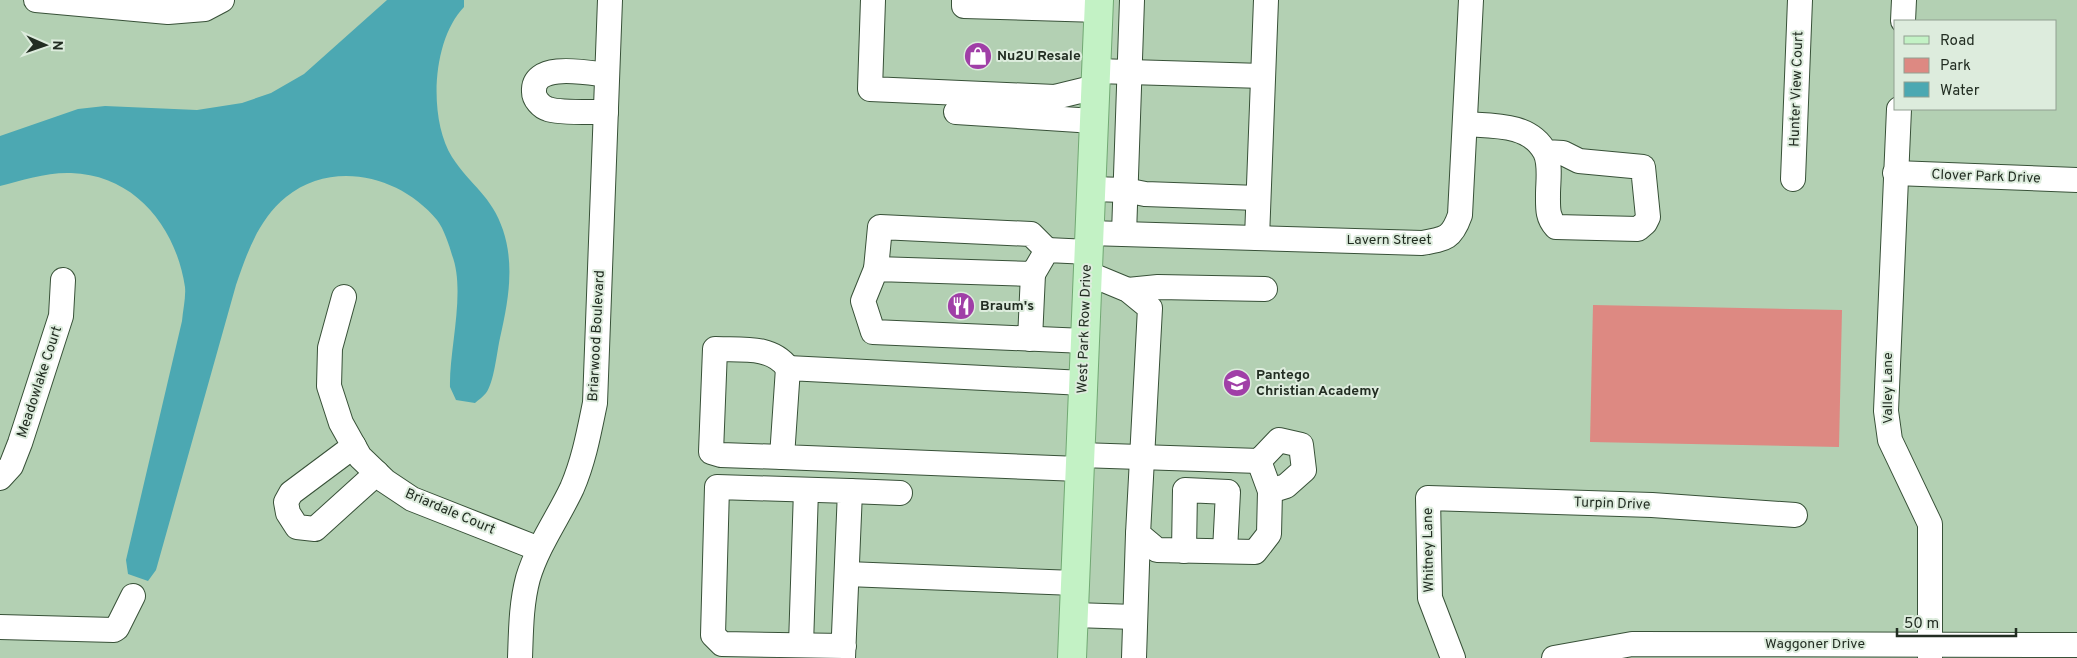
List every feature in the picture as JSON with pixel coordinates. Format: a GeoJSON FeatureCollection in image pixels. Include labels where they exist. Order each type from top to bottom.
{"type":"FeatureCollection","features":[{"type":"Feature","properties":{"kind":"main road","name":"West Park Row Drive"},"geometry":{"type":"LineString","coordinates":[[1072,658],[1099,5]]}},
{"type":"Feature","properties":{"kind":"street"},"geometry":{"type":"LineString","coordinates":[[36,0],[168,12],[205,9],[222,0]]}},
{"type":"Feature","properties":{"kind":"street","name":"Briarwood Boulevard"},"geometry":{"type":"LineString","coordinates":[[520,658],[524,597],[539,548],[571,488],[586,449],[595,402],[610,0]]}},
{"type":"Feature","properties":{"kind":"street"},"geometry":{"type":"LineString","coordinates":[[873,0],[870,89],[1055,97],[1096,79],[1130,71],[1263,76]]}},
{"type":"Feature","properties":{"kind":"street"},"geometry":{"type":"LineString","coordinates":[[964,0],[964,6],[1099,5]]}},
{"type":"Feature","properties":{"kind":"street"},"geometry":{"type":"LineString","coordinates":[[1124,234],[1132,0]]}},
{"type":"Feature","properties":{"kind":"street"},"geometry":{"type":"LineString","coordinates":[[1257,238],[1266,0]]}},
{"type":"Feature","properties":{"kind":"street","name":"Lavern Street"},"geometry":{"type":"LineString","coordinates":[[1047,250],[1088,253],[1124,234],[1422,243],[1440,240],[1454,231],[1460,215],[1472,0]]}},
{"type":"Feature","properties":{"kind":"street","name":"Hunter View Court"},"geometry":{"type":"LineString","coordinates":[[1793,179],[1800,0]]}},
{"type":"Feature","properties":{"kind":"street"},"geometry":{"type":"LineString","coordinates":[[1903,20],[1904,0]]}},
{"type":"Feature","properties":{"kind":"street"},"geometry":{"type":"LineString","coordinates":[[606,112],[548,110],[539,104],[534,91],[536,80],[545,74],[558,71],[607,75]]}},
{"type":"Feature","properties":{"kind":"street","name":"Valley Lane"},"geometry":{"type":"LineString","coordinates":[[1899,110],[1886,411],[1890,440],[1930,524],[1930,651]]}},
{"type":"Feature","properties":{"kind":"street"},"geometry":{"type":"LineString","coordinates":[[956,112],[1094,121]]}},
{"type":"Feature","properties":{"kind":"street"},"geometry":{"type":"LineString","coordinates":[[1465,124],[1499,126],[1518,130],[1535,139],[1546,152],[1548,166],[1548,215],[1556,227],[1638,230],[1646,223],[1648,217],[1643,166],[1579,161],[1563,153],[1546,152]]}},
{"type":"Feature","properties":{"kind":"street","name":"Clover Park Drive"},"geometry":{"type":"LineString","coordinates":[[1895,173],[2077,180]]}},
{"type":"Feature","properties":{"kind":"street"},"geometry":{"type":"LineString","coordinates":[[1091,189],[1126,190],[1135,193],[1258,198]]}},
{"type":"Feature","properties":{"kind":"street"},"geometry":{"type":"LineString","coordinates":[[1030,339],[1033,274],[1047,250],[1031,234],[880,227],[876,269],[863,301],[873,332],[1030,339],[1085,341]]}},
{"type":"Feature","properties":{"kind":"street"},"geometry":{"type":"LineString","coordinates":[[1088,253],[1150,308],[1138,534],[1134,658]]}},
{"type":"Feature","properties":{"kind":"street"},"geometry":{"type":"LineString","coordinates":[[876,269],[1033,274]]}},
{"type":"Feature","properties":{"kind":"street","name":"Meadowlake Court"},"geometry":{"type":"LineString","coordinates":[[0,478],[11,466],[61,316],[63,280]]}},
{"type":"Feature","properties":{"kind":"street"},"geometry":{"type":"LineString","coordinates":[[1128,290],[1158,287],[1265,289]]}},
{"type":"Feature","properties":{"kind":"street","name":"Briardale Court"},"geometry":{"type":"LineString","coordinates":[[344,297],[330,348],[329,386],[341,423],[360,457],[376,473],[412,499],[539,548]]}},
{"type":"Feature","properties":{"kind":"street"},"geometry":{"type":"LineString","coordinates":[[782,457],[788,368],[780,357],[766,351],[715,349],[711,452],[721,455],[782,457],[1080,462],[1143,457],[1259,461],[1279,440],[1301,444],[1304,470],[1286,486],[1270,491]]}},
{"type":"Feature","properties":{"kind":"street"},"geometry":{"type":"LineString","coordinates":[[788,368],[1083,383]]}},
{"type":"Feature","properties":{"kind":"street"},"geometry":{"type":"LineString","coordinates":[[354,446],[291,493],[286,502],[287,508],[297,527],[315,529],[376,473]]}},
{"type":"Feature","properties":{"kind":"street"},"geometry":{"type":"LineString","coordinates":[[1138,534],[1156,550],[1255,552],[1269,534],[1270,491],[1259,461]]}},
{"type":"Feature","properties":{"kind":"street"},"geometry":{"type":"LineString","coordinates":[[850,491],[843,652],[800,645],[722,644],[713,635],[717,486],[806,490],[850,491],[900,493]]}},
{"type":"Feature","properties":{"kind":"street"},"geometry":{"type":"LineString","coordinates":[[800,645],[806,490]]}},
{"type":"Feature","properties":{"kind":"street"},"geometry":{"type":"LineString","coordinates":[[1184,551],[1185,490],[1228,492],[1225,551]]}},
{"type":"Feature","properties":{"kind":"street","name":"Turpin Drive"},"geometry":{"type":"LineString","coordinates":[[1428,498],[1652,505],[1794,515]]}},
{"type":"Feature","properties":{"kind":"street","name":"Whitney Lane"},"geometry":{"type":"LineString","coordinates":[[1428,498],[1430,598],[1453,658]]}},
{"type":"Feature","properties":{"kind":"street"},"geometry":{"type":"LineString","coordinates":[[847,574],[1076,583]]}},
{"type":"Feature","properties":{"kind":"street"},"geometry":{"type":"LineString","coordinates":[[0,627],[114,630],[117,628],[133,596]]}},
{"type":"Feature","properties":{"kind":"street"},"geometry":{"type":"LineString","coordinates":[[1074,615],[1135,617]]}},
{"type":"Feature","properties":{"kind":"street","name":"Waggoner Drive"},"geometry":{"type":"LineString","coordinates":[[1554,658],[1632,644],[1930,651],[2077,645]]}},
{"type":"Feature","properties":{"kind":"green space"},"geometry":{"type":"Polygon","coordinates":[[[1593,305],[1842,310],[1839,447],[1590,442],[1593,305]]]}},
{"type":"Feature","properties":{"kind":"water"},"geometry":{"type":"Polygon","coordinates":[[[387,0],[464,0],[464,7],[453,21],[445,39],[437,80],[437,101],[439,122],[444,141],[459,167],[493,208],[507,244],[509,257],[508,298],[495,367],[489,388],[475,403],[456,400],[450,387],[457,303],[456,269],[444,232],[437,220],[405,192],[386,183],[366,178],[345,176],[324,178],[305,185],[276,206],[261,227],[249,249],[236,285],[156,570],[148,581],[128,574],[126,560],[182,321],[185,287],[180,265],[162,225],[149,208],[133,194],[115,183],[94,176],[62,173],[35,177],[0,186],[0,136],[78,109],[105,106],[197,110],[242,103],[271,93],[304,74],[387,0]]]}},
{"type":"Feature","properties":{"kind":"place","name":"Nu2U Resale"},"geometry":{"type":"Point","coordinates":[978,56]}},
{"type":"Feature","properties":{"kind":"place","name":"Braum's"},"geometry":{"type":"Point","coordinates":[961,306]}},
{"type":"Feature","properties":{"kind":"place","name":"Pantego Christian Academy"},"geometry":{"type":"Point","coordinates":[1237,383]}}]}
